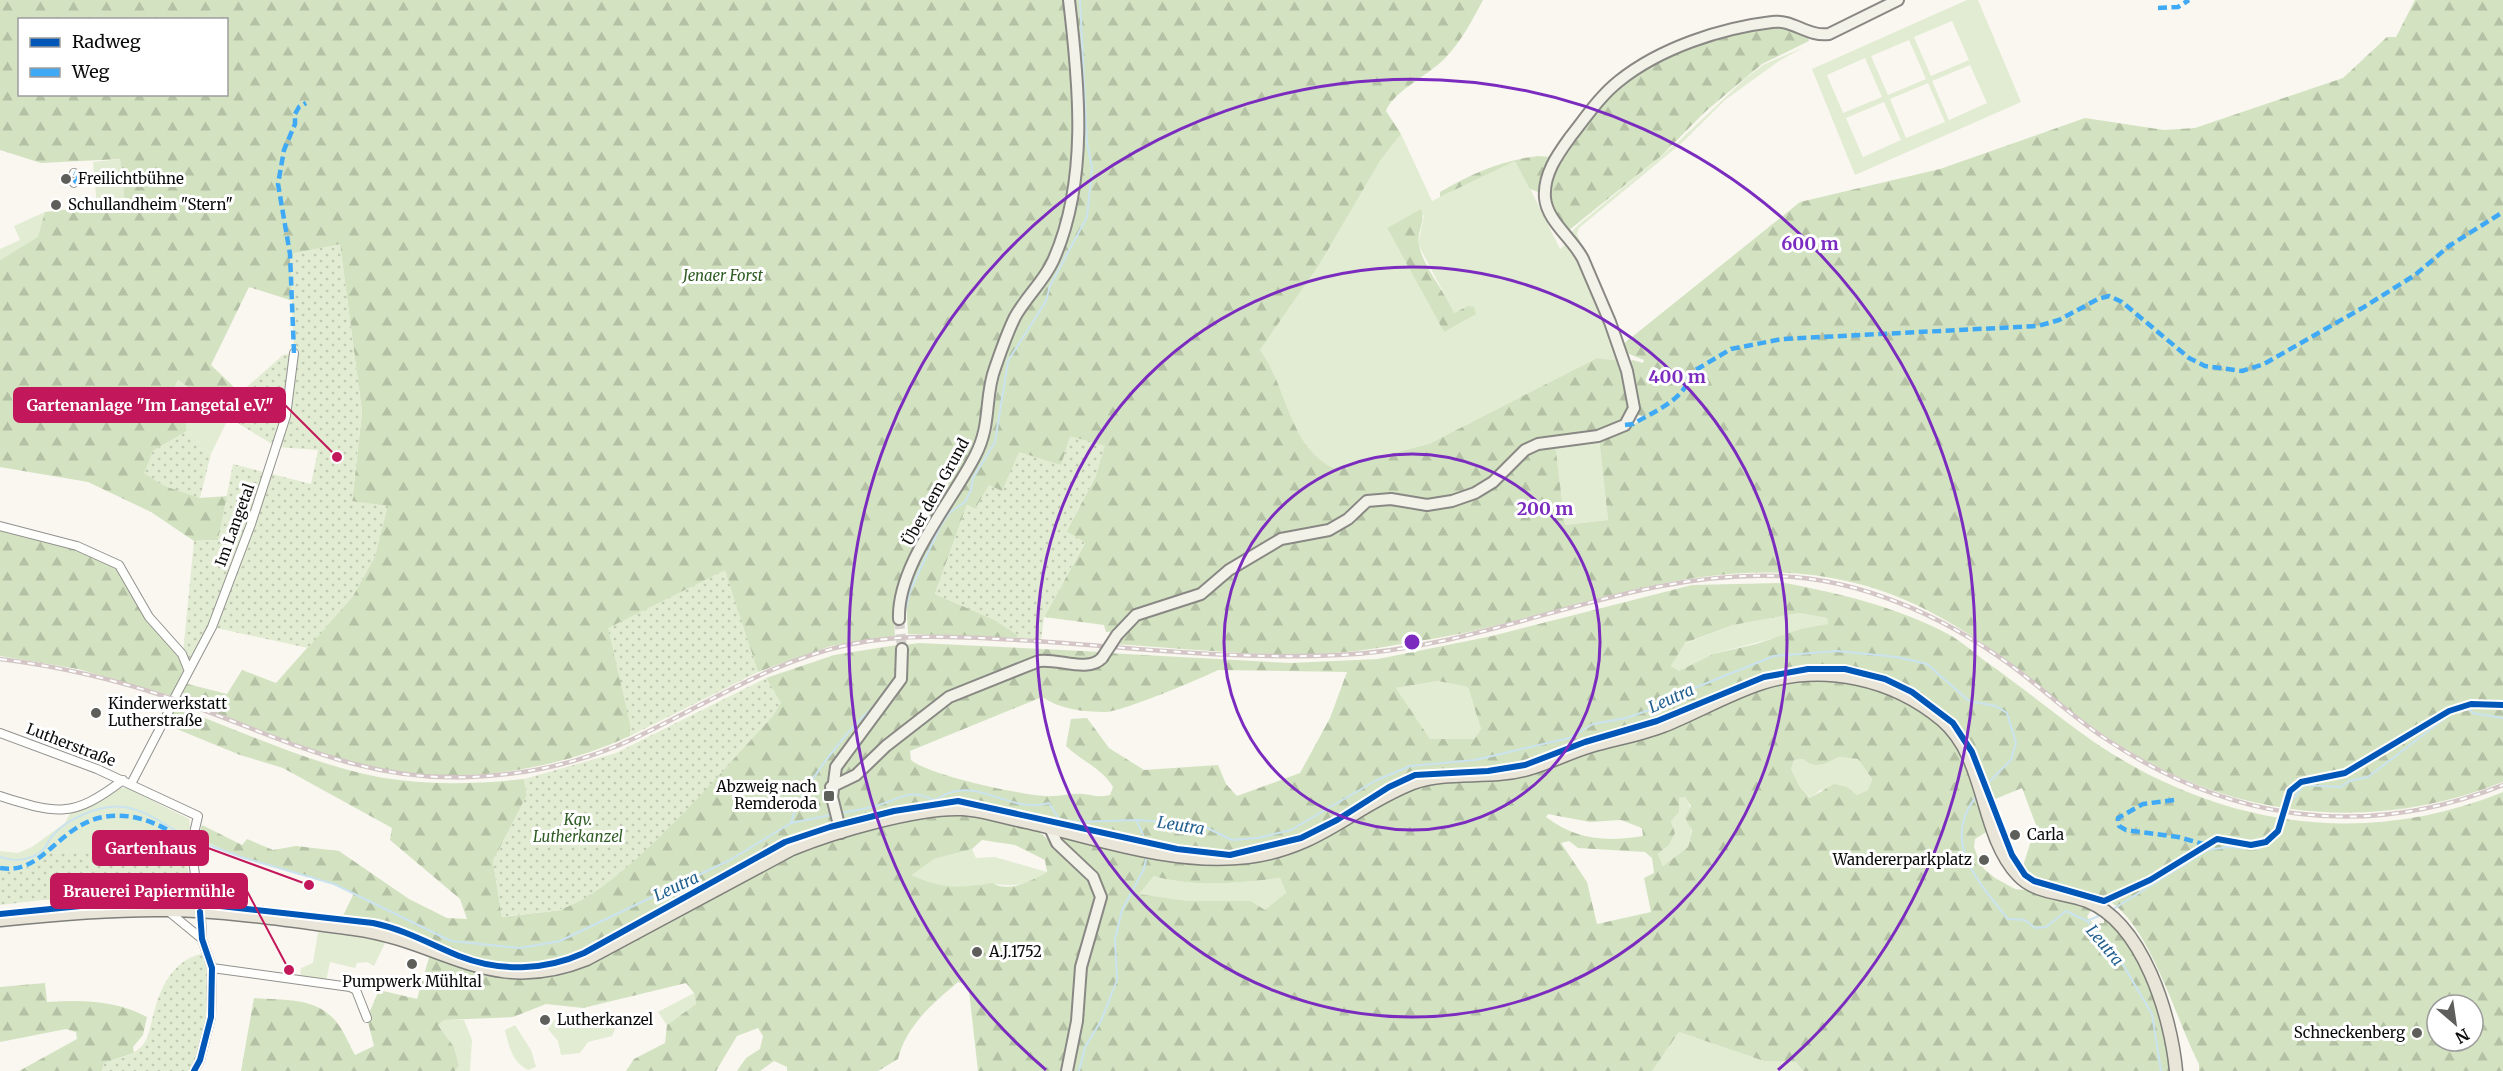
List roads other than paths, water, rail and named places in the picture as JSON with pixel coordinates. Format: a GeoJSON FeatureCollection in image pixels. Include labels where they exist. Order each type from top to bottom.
{"type":"FeatureCollection","features":[{"type":"Feature","properties":{"kind":"main road"},"geometry":{"type":"LineString","coordinates":[[0,920],[89,911],[200,912],[373,932],[476,967],[516,974],[536,973],[568,967],[608,949],[776,857],[810,842],[841,833],[949,809],[977,811],[1200,859],[1256,856],[1303,844],[1418,781],[1509,774],[1526,770],[1586,747],[1659,728],[1764,682],[1808,675],[1863,679],[1883,685],[1910,698],[1941,719],[1956,735],[1976,776],[2007,858],[2021,878],[2036,888],[2082,899],[2108,914],[2132,940],[2153,981],[2172,1038],[2176,1071]]}},
{"type":"Feature","properties":{"kind":"street","name":"Über dem Grund"},"geometry":{"type":"LineString","coordinates":[[899,620],[901,598],[915,562],[975,457],[987,426],[993,371],[1015,317],[1053,262],[1069,212],[1075,177],[1078,105],[1069,0]]}},
{"type":"Feature","properties":{"kind":"street"},"geometry":{"type":"LineString","coordinates":[[831,787],[856,775],[886,746],[955,694],[1039,661],[1059,660],[1091,665],[1102,658],[1117,635],[1136,615],[1201,594],[1229,570],[1281,539],[1329,530],[1348,519],[1366,501],[1391,499],[1427,505],[1452,501],[1474,493],[1493,482],[1525,450],[1538,444],[1598,436],[1625,425],[1633,414],[1634,404],[1620,346],[1583,259],[1576,246],[1552,217],[1546,204],[1545,182],[1554,161],[1608,90],[1636,70],[1688,44],[1773,21],[1792,24],[1817,35],[1828,34],[1898,0]]}},
{"type":"Feature","properties":{"kind":"street"},"geometry":{"type":"LineString","coordinates":[[74,173],[78,175],[78,180],[74,183]]}},
{"type":"Feature","properties":{"kind":"street","name":"Im Langetal"},"geometry":{"type":"LineString","coordinates":[[175,697],[212,627],[269,472],[286,416],[294,353]]}},
{"type":"Feature","properties":{"kind":"street"},"geometry":{"type":"LineString","coordinates":[[0,526],[77,546],[119,565],[149,617],[182,654],[188,669]]}},
{"type":"Feature","properties":{"kind":"street"},"geometry":{"type":"LineString","coordinates":[[841,833],[831,787],[840,757],[878,713],[901,679],[902,649]]}},
{"type":"Feature","properties":{"kind":"street"},"geometry":{"type":"LineString","coordinates":[[131,784],[170,709]]}},
{"type":"Feature","properties":{"kind":"street","name":"Lutherstraße"},"geometry":{"type":"LineString","coordinates":[[0,733],[62,754],[198,816],[191,846],[200,912]]}},
{"type":"Feature","properties":{"kind":"street"},"geometry":{"type":"LineString","coordinates":[[0,796],[49,809],[71,811],[123,780]]}},
{"type":"Feature","properties":{"kind":"street"},"geometry":{"type":"LineString","coordinates":[[1050,828],[1057,843],[1094,877],[1101,897],[1081,966],[1077,1021],[1067,1071]]}},
{"type":"Feature","properties":{"kind":"street"},"geometry":{"type":"LineString","coordinates":[[167,910],[202,939]]}},
{"type":"Feature","properties":{"kind":"street"},"geometry":{"type":"LineString","coordinates":[[194,1071],[203,1050],[211,1017],[212,968],[202,939],[200,912]]}},
{"type":"Feature","properties":{"kind":"street"},"geometry":{"type":"LineString","coordinates":[[212,968],[350,987],[356,990],[367,1018]]}},
{"type":"Feature","properties":{"kind":"waterway"},"geometry":{"type":"LineString","coordinates":[[905,612],[910,591],[940,527],[949,513],[965,502],[971,490],[973,478],[995,442],[1008,361],[1046,301],[1050,286],[1087,217],[1092,168],[1087,143],[1080,0]]}},
{"type":"Feature","properties":{"kind":"waterway","name":"Leutra"},"geometry":{"type":"LineString","coordinates":[[840,813],[860,810],[906,795],[925,796],[934,800],[964,790],[976,791],[1025,805],[1049,803],[1059,819],[1076,822],[1137,820],[1201,825],[1232,840],[1258,838],[1291,830],[1375,781],[1410,766],[1475,760],[1569,738],[1593,724],[1626,718],[1658,707],[1687,691],[1774,656],[1837,651],[1897,657],[1927,664],[1969,701],[1996,706],[2007,713],[2016,743],[2011,760],[1984,787]]}},
{"type":"Feature","properties":{"kind":"waterway"},"geometry":{"type":"LineString","coordinates":[[791,823],[804,794],[826,760],[876,705]]}},
{"type":"Feature","properties":{"kind":"waterway"},"geometry":{"type":"LineString","coordinates":[[2293,799],[2304,785],[2341,787],[2349,781],[2368,777],[2452,713],[2469,709],[2473,713],[2503,718]]}},
{"type":"Feature","properties":{"kind":"waterway","name":"Leutra"},"geometry":{"type":"LineString","coordinates":[[1977,796],[1966,813],[1962,829],[1963,845],[1976,877],[2008,919],[2025,920],[2035,928],[2046,927],[2066,911],[2087,921],[2115,951],[2152,1014],[2161,1071]]}},
{"type":"Feature","properties":{"kind":"waterway","name":"Leutra"},"geometry":{"type":"LineString","coordinates":[[0,857],[16,860],[38,854],[53,835],[67,823],[86,813],[105,808],[124,807],[142,812],[190,838]]}},
{"type":"Feature","properties":{"kind":"waterway","name":"Leutra"},"geometry":{"type":"LineString","coordinates":[[195,840],[244,858],[334,884],[451,941],[520,948],[560,941],[730,860],[791,823],[831,815]]}},
{"type":"Feature","properties":{"kind":"waterway"},"geometry":{"type":"LineString","coordinates":[[1137,821],[1143,835]]}},
{"type":"Feature","properties":{"kind":"waterway"},"geometry":{"type":"LineString","coordinates":[[2110,911],[2208,850],[2228,847],[2257,849],[2272,842],[2280,831]]}},
{"type":"Feature","properties":{"kind":"waterway"},"geometry":{"type":"LineString","coordinates":[[1079,1071],[1085,1047],[1101,1021],[1117,980],[1115,939],[1122,910],[1144,869],[1147,855]]}},
{"type":"Feature","properties":{"kind":"waterway"},"geometry":{"type":"LineString","coordinates":[[2087,921],[2103,914]]}},
{"type":"Feature","properties":{"kind":"tunnel"},"geometry":{"type":"LineString","coordinates":[[899,619],[902,649]]}},
{"type":"Feature","properties":{"kind":"railway"},"geometry":{"type":"LineString","coordinates":[[0,659],[63,669],[147,690],[314,752],[351,763],[388,772],[470,777],[533,770],[596,754],[635,738],[768,672],[823,651],[875,640],[967,637],[1225,655],[1339,655],[1395,650],[1450,639],[1667,585],[1722,577],[1778,576],[1840,584],[1900,603],[1929,616],[1984,647],[2103,737],[2150,765],[2198,788],[2247,804],[2297,814],[2347,817],[2398,813],[2450,802],[2503,785]]}},
{"type":"Feature","properties":{"kind":"place","name":"Freilichtbühne"},"geometry":{"type":"Point","coordinates":[66,179]}},
{"type":"Feature","properties":{"kind":"place","name":"Schullandheim \"Stern\""},"geometry":{"type":"Point","coordinates":[56,205]}},
{"type":"Feature","properties":{"kind":"place","name":"Gartenanlage \"Im Langetal e.V.\""},"geometry":{"type":"Point","coordinates":[337,457]}},
{"type":"Feature","properties":{"kind":"place","name":"Kinderwerkstatt Lutherstraße"},"geometry":{"type":"Point","coordinates":[96,713]}},
{"type":"Feature","properties":{"kind":"place","name":"Abzweig nach Remderoda"},"geometry":{"type":"Point","coordinates":[829,796]}},
{"type":"Feature","properties":{"kind":"place","name":"Carla"},"geometry":{"type":"Point","coordinates":[2015,835]}},
{"type":"Feature","properties":{"kind":"place","name":"Wandererparkplatz"},"geometry":{"type":"Point","coordinates":[1984,860]}},
{"type":"Feature","properties":{"kind":"place","name":"Gartenhaus"},"geometry":{"type":"Point","coordinates":[309,885]}},
{"type":"Feature","properties":{"kind":"place","name":"A.J.1752"},"geometry":{"type":"Point","coordinates":[977,952]}},
{"type":"Feature","properties":{"kind":"place","name":"Pumpwerk Mühltal"},"geometry":{"type":"Point","coordinates":[412,964]}},
{"type":"Feature","properties":{"kind":"place","name":"Brauerei Papiermühle"},"geometry":{"type":"Point","coordinates":[289,970]}},
{"type":"Feature","properties":{"kind":"place","name":"Lutherkanzel"},"geometry":{"type":"Point","coordinates":[545,1020]}},
{"type":"Feature","properties":{"kind":"place","name":"Schneckenberg"},"geometry":{"type":"Point","coordinates":[2417,1033]}},
{"type":"Feature","properties":{"kind":"park label","name":"Jenaer Forst"},"geometry":{"type":"Point","coordinates":[723,276]}},
{"type":"Feature","properties":{"kind":"park label","name":"Kgv. Lutherkanzel"},"geometry":{"type":"Point","coordinates":[578,828]}}]}
